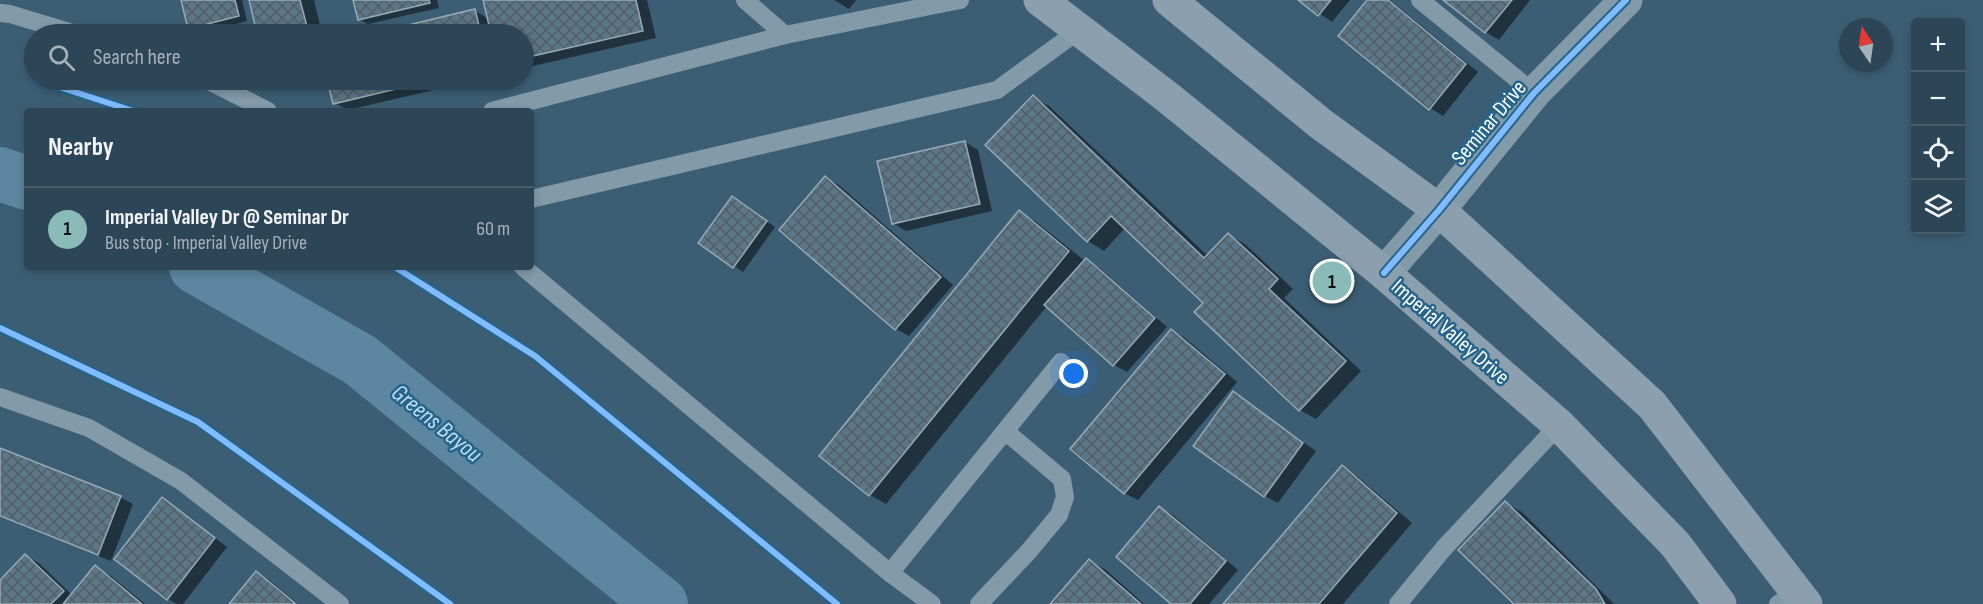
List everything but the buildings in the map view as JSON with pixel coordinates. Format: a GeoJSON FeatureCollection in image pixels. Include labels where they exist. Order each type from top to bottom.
{"type":"FeatureCollection","features":[{"type":"Feature","properties":{"kind":"main road","name":"Imperial Valley Drive"},"geometry":{"type":"LineString","coordinates":[[1040,0],[1166,96],[1384,273],[1559,425],[1675,544],[1720,604]]}},
{"type":"Feature","properties":{"kind":"main road"},"geometry":{"type":"LineString","coordinates":[[1169,0],[1321,124],[1439,210],[1652,405],[1794,600]]}},
{"type":"Feature","properties":{"kind":"street","name":"Seminar Drive"},"geometry":{"type":"LineString","coordinates":[[1384,273],[1439,210],[1534,93],[1626,0]]}},
{"type":"Feature","properties":{"kind":"lane"},"geometry":{"type":"LineString","coordinates":[[745,0],[785,35]]}},
{"type":"Feature","properties":{"kind":"lane"},"geometry":{"type":"LineString","coordinates":[[504,108],[785,35],[960,0]]}},
{"type":"Feature","properties":{"kind":"lane"},"geometry":{"type":"LineString","coordinates":[[1420,0],[1534,93]]}},
{"type":"Feature","properties":{"kind":"lane"},"geometry":{"type":"LineString","coordinates":[[0,13],[43,24]]}},
{"type":"Feature","properties":{"kind":"lane"},"geometry":{"type":"LineString","coordinates":[[534,198],[997,90],[1078,30]]}},
{"type":"Feature","properties":{"kind":"lane"},"geometry":{"type":"LineString","coordinates":[[227,90],[262,108]]}},
{"type":"Feature","properties":{"kind":"lane"},"geometry":{"type":"LineString","coordinates":[[527,270],[890,573],[932,604]]}},
{"type":"Feature","properties":{"kind":"lane"},"geometry":{"type":"LineString","coordinates":[[890,573],[1061,362]]}},
{"type":"Feature","properties":{"kind":"lane"},"geometry":{"type":"LineString","coordinates":[[0,397],[88,428],[182,481],[340,604]]}},
{"type":"Feature","properties":{"kind":"lane"},"geometry":{"type":"LineString","coordinates":[[1398,604],[1444,548],[1559,425]]}},
{"type":"Feature","properties":{"kind":"lane"},"geometry":{"type":"LineString","coordinates":[[979,604],[1059,515],[1065,497],[1062,479],[1005,431]]}},
{"type":"Feature","properties":{"kind":"waterway","name":"Greens Bayou"},"geometry":{"type":"LineString","coordinates":[[0,174],[24,182]]}},
{"type":"Feature","properties":{"kind":"waterway","name":"Greens Bayou"},"geometry":{"type":"LineString","coordinates":[[201,270],[360,360],[661,604]]}},
{"type":"Feature","properties":{"kind":"cycle path"},"geometry":{"type":"LineString","coordinates":[[1384,273],[1439,210],[1534,93],[1626,0]]}},
{"type":"Feature","properties":{"kind":"cycle path"},"geometry":{"type":"LineString","coordinates":[[69,90],[124,108]]}},
{"type":"Feature","properties":{"kind":"cycle path"},"geometry":{"type":"LineString","coordinates":[[400,270],[535,356],[837,604]]}},
{"type":"Feature","properties":{"kind":"cycle path"},"geometry":{"type":"LineString","coordinates":[[0,328],[198,422],[450,604]]}},
{"type":"Feature","properties":{"kind":"place","name":"Imperial Valley Dr @ Seminar Dr"},"geometry":{"type":"Point","coordinates":[1332,281]}}]}
